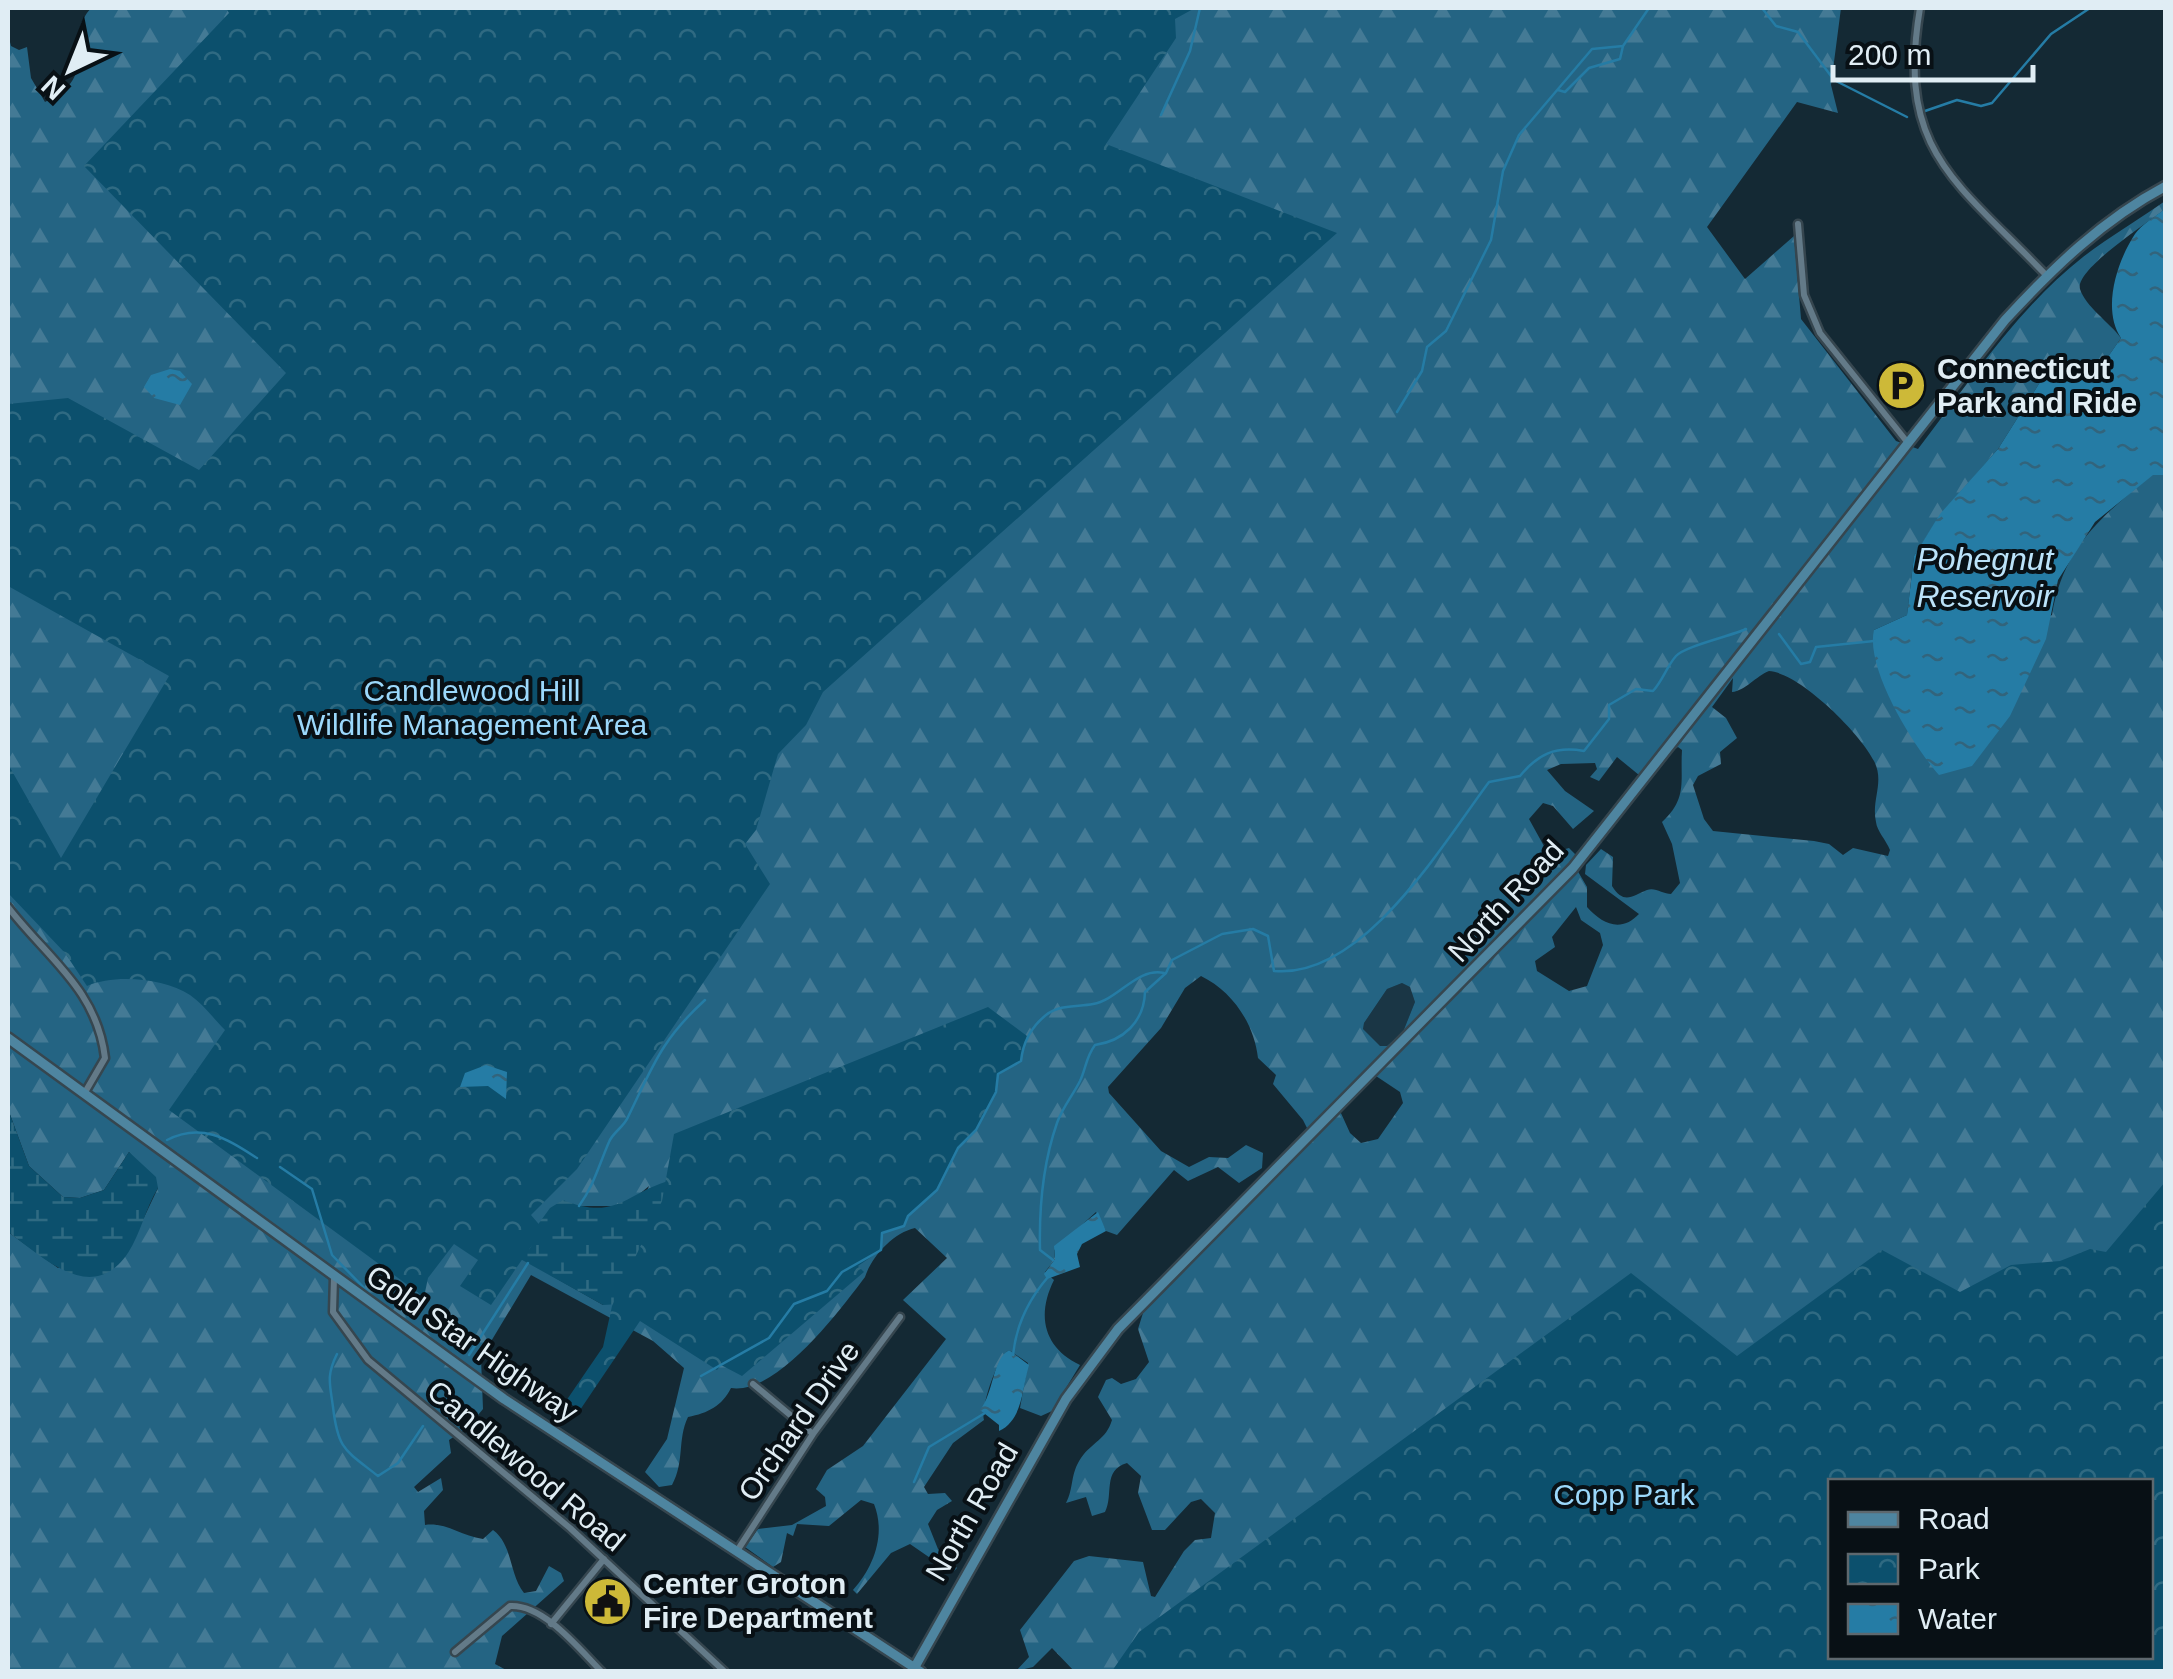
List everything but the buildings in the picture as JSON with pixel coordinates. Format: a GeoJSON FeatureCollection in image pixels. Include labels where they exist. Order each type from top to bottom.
{"type":"FeatureCollection","features":[{"type":"Feature","properties":{"kind":"main road","name":"North Road"},"geometry":{"type":"LineString","coordinates":[[916,1670],[1066,1399],[1118,1329],[1573,868],[2005,320],[2046,276],[2110,220],[2166,186]]}},
{"type":"Feature","properties":{"kind":"main road","name":"Gold Star Highway"},"geometry":{"type":"LineString","coordinates":[[8,1038],[334,1278],[545,1427],[916,1670]]}},
{"type":"Feature","properties":{"kind":"street"},"geometry":{"type":"LineString","coordinates":[[1920,8],[1911,76],[1916,114],[1929,144],[1949,173],[2046,276]]}},
{"type":"Feature","properties":{"kind":"street"},"geometry":{"type":"LineString","coordinates":[[1798,224],[1804,295],[1820,333],[1908,442]]}},
{"type":"Feature","properties":{"kind":"street"},"geometry":{"type":"LineString","coordinates":[[8,907],[72,976],[95,1025],[105,1058],[84,1094]]}},
{"type":"Feature","properties":{"kind":"street","name":"Candlewood Road"},"geometry":{"type":"LineString","coordinates":[[334,1278],[330,1299],[334,1312],[368,1360],[604,1560],[725,1672]]}},
{"type":"Feature","properties":{"kind":"street","name":"Orchard Drive"},"geometry":{"type":"LineString","coordinates":[[736,1552],[813,1434],[900,1317]]}},
{"type":"Feature","properties":{"kind":"street"},"geometry":{"type":"LineString","coordinates":[[753,1384],[813,1434]]}},
{"type":"Feature","properties":{"kind":"street"},"geometry":{"type":"LineString","coordinates":[[551,1624],[604,1560]]}},
{"type":"Feature","properties":{"kind":"street"},"geometry":{"type":"LineString","coordinates":[[455,1652],[510,1606],[520,1606],[551,1624],[602,1672]]}},
{"type":"Feature","properties":{"kind":"shaded area"},"geometry":{"type":"Polygon","coordinates":[[[1402,983],[1410,987],[1415,1002],[1403,1032],[1387,1046],[1379,1046],[1363,1029],[1364,1023],[1387,989],[1402,983]]]}},
{"type":"Feature","properties":{"kind":"green space"},"geometry":{"type":"Polygon","coordinates":[[[91,8],[1841,8],[1831,85],[1838,113],[1797,102],[1707,227],[1745,279],[1794,236],[1801,319],[1896,441],[1918,449],[2037,299],[2083,257],[2165,201],[2165,209],[2100,259],[2082,280],[2080,289],[2087,302],[2121,338],[2103,364],[2077,365],[2042,379],[1998,449],[1941,514],[1914,556],[1907,615],[1874,630],[1883,680],[1892,694],[2052,615],[2065,570],[2088,535],[2153,474],[2165,475],[2165,1671],[1075,1672],[1052,1648],[1033,1667],[1016,1671],[1029,1657],[1020,1630],[1074,1561],[1089,1556],[1143,1562],[1151,1596],[1155,1597],[1184,1551],[1195,1540],[1211,1538],[1215,1513],[1201,1499],[1191,1502],[1165,1530],[1152,1530],[1138,1493],[1141,1476],[1127,1463],[1119,1466],[1111,1477],[1105,1512],[1092,1516],[1086,1497],[1066,1503],[1078,1464],[1112,1420],[1098,1397],[1106,1380],[1112,1378],[1121,1384],[1136,1379],[1149,1362],[1138,1329],[1143,1313],[1313,1140],[1303,1120],[1273,1084],[1276,1075],[1258,1058],[1252,1033],[1240,1010],[1222,990],[1201,976],[1185,988],[1161,1028],[1108,1087],[1109,1093],[1161,1151],[1189,1167],[1209,1157],[1228,1158],[1246,1145],[1263,1153],[1262,1168],[1239,1183],[1218,1167],[1188,1181],[1174,1170],[1117,1235],[1106,1231],[1096,1212],[1054,1250],[1055,1259],[1045,1272],[1054,1280],[1045,1306],[1047,1330],[1058,1350],[1080,1365],[1052,1411],[1041,1416],[1020,1408],[1028,1363],[1009,1350],[999,1362],[987,1395],[984,1420],[953,1443],[924,1487],[928,1494],[945,1493],[952,1501],[937,1510],[928,1524],[938,1549],[957,1568],[952,1573],[910,1544],[891,1553],[857,1594],[853,1590],[872,1561],[879,1527],[874,1504],[861,1500],[829,1526],[797,1524],[793,1536],[787,1533],[781,1562],[773,1567],[745,1547],[758,1529],[792,1525],[826,1506],[825,1497],[816,1489],[827,1470],[863,1446],[946,1339],[903,1300],[947,1258],[915,1228],[884,1246],[840,1309],[787,1365],[749,1387],[731,1388],[714,1408],[688,1417],[676,1476],[672,1485],[659,1487],[645,1472],[667,1439],[684,1368],[653,1341],[531,1275],[481,1358],[483,1409],[467,1428],[449,1440],[451,1453],[414,1487],[418,1492],[441,1478],[443,1490],[424,1511],[425,1525],[440,1525],[483,1539],[493,1530],[504,1544],[524,1593],[536,1591],[549,1566],[561,1573],[564,1581],[502,1636],[495,1664],[508,1671],[8,1671],[8,1232],[58,1268],[139,1228],[158,1188],[129,1152],[104,1190],[80,1198],[63,1197],[29,1166],[8,1109],[8,34],[11,46],[19,50],[27,47],[31,78],[45,102],[72,81],[77,70],[78,34],[91,8]],[[1769,671],[1732,692],[1733,678],[1712,707],[1726,718],[1737,738],[1720,752],[1721,764],[1698,776],[1693,785],[1704,819],[1713,831],[1814,841],[1829,844],[1843,855],[1853,848],[1888,856],[1890,850],[1875,814],[1877,769],[1867,749],[1812,693],[1782,674],[1769,671]],[[1678,747],[1639,775],[1617,757],[1599,781],[1590,777],[1597,769],[1595,763],[1561,764],[1547,770],[1565,791],[1594,811],[1573,829],[1553,806],[1543,803],[1529,819],[1545,848],[1555,852],[1569,848],[1575,854],[1573,863],[1587,887],[1587,907],[1612,924],[1625,923],[1639,914],[1585,874],[1586,865],[1601,849],[1613,857],[1612,886],[1620,895],[1628,897],[1650,889],[1671,894],[1680,883],[1672,844],[1662,822],[1679,797],[1682,750],[1678,747]],[[1576,907],[1552,937],[1555,947],[1535,961],[1537,971],[1569,991],[1587,986],[1603,945],[1600,933],[1581,920],[1576,907]],[[1402,983],[1387,989],[1363,1029],[1380,1046],[1387,1046],[1403,1032],[1415,1002],[1410,987],[1402,983]],[[1376,1076],[1340,1111],[1350,1133],[1361,1143],[1378,1139],[1403,1103],[1400,1092],[1376,1076]],[[649,1186],[625,1206],[579,1206],[552,1276],[603,1305],[649,1186]]]}},
{"type":"Feature","properties":{"kind":"green space","name":"Candlewood Hill Wildlife Management Area"},"geometry":{"type":"Polygon","coordinates":[[[226,8],[1195,8],[1175,19],[1176,38],[1106,144],[1337,233],[823,692],[806,725],[778,754],[756,830],[745,844],[770,884],[577,1169],[531,1215],[543,1229],[491,1305],[460,1286],[478,1260],[454,1244],[428,1278],[424,1297],[169,1110],[225,1030],[195,999],[179,989],[125,979],[87,986],[65,953],[8,893],[8,764],[61,858],[169,676],[8,586],[8,404],[68,398],[199,470],[286,373],[84,166],[229,13],[226,8]]]}},
{"type":"Feature","properties":{"kind":"green space"},"geometry":{"type":"Polygon","coordinates":[[[988,1007],[1027,1036],[1021,1061],[998,1074],[996,1092],[976,1130],[958,1148],[937,1190],[908,1216],[904,1226],[882,1233],[881,1250],[858,1266],[864,1272],[742,1376],[721,1365],[717,1370],[640,1321],[580,1410],[566,1401],[603,1347],[612,1306],[662,1201],[674,1134],[988,1007]]]}},
{"type":"Feature","properties":{"kind":"green space"},"geometry":{"type":"Polygon","coordinates":[[[8,1109],[29,1166],[63,1197],[80,1198],[104,1190],[129,1152],[156,1177],[158,1188],[136,1237],[114,1268],[99,1276],[68,1272],[8,1232],[8,1109]]]}},
{"type":"Feature","properties":{"kind":"green space"},"geometry":{"type":"Polygon","coordinates":[[[672,1180],[620,1304],[603,1305],[515,1256],[550,1208],[563,1200],[581,1206],[609,1207],[672,1180]]]}},
{"type":"Feature","properties":{"kind":"green space","name":"Copp Park"},"geometry":{"type":"Polygon","coordinates":[[[2165,1182],[2165,1671],[1112,1671],[1139,1632],[1631,1273],[1737,1356],[1882,1250],[1960,1292],[2011,1265],[2060,1261],[2090,1249],[2106,1252],[2165,1182]]]}},
{"type":"Feature","properties":{"kind":"water","name":"Pohegnut Reservoir"},"geometry":{"type":"Polygon","coordinates":[[[2165,209],[2165,475],[2153,475],[2095,522],[2058,580],[2046,639],[2010,716],[1972,766],[1939,775],[1893,706],[1877,665],[1874,630],[1907,615],[1914,556],[1940,514],[1998,449],[2042,379],[2077,365],[2103,364],[2121,338],[2112,314],[2117,272],[2135,234],[2165,209]]]}},
{"type":"Feature","properties":{"kind":"water"},"geometry":{"type":"Polygon","coordinates":[[[170,369],[180,371],[192,384],[180,405],[154,398],[144,387],[151,375],[170,369]]]}},
{"type":"Feature","properties":{"kind":"water"},"geometry":{"type":"Polygon","coordinates":[[[486,1065],[507,1072],[506,1099],[488,1086],[460,1087],[465,1073],[486,1065]]]}},
{"type":"Feature","properties":{"kind":"water"},"geometry":{"type":"Polygon","coordinates":[[[1098,1212],[1106,1231],[1082,1244],[1077,1254],[1080,1267],[1047,1279],[1044,1274],[1055,1259],[1054,1246],[1098,1212]]]}},
{"type":"Feature","properties":{"kind":"water"},"geometry":{"type":"Polygon","coordinates":[[[1009,1350],[1029,1365],[1017,1411],[999,1431],[999,1425],[980,1410],[999,1361],[1009,1350]]]}},
{"type":"Feature","properties":{"kind":"waterway"},"geometry":{"type":"LineString","coordinates":[[1161,115],[1190,51],[1200,8]]}},
{"type":"Feature","properties":{"kind":"waterway"},"geometry":{"type":"LineString","coordinates":[[1397,412],[1422,371],[1427,347],[1446,331],[1491,240],[1503,171],[1519,135],[1592,49],[1623,46],[1649,8]]}},
{"type":"Feature","properties":{"kind":"waterway"},"geometry":{"type":"LineString","coordinates":[[1762,8],[1776,26],[1798,32],[1834,80],[1907,117]]}},
{"type":"Feature","properties":{"kind":"waterway"},"geometry":{"type":"LineString","coordinates":[[1925,111],[1957,100],[1981,106],[1992,103],[2051,34],[2090,8]]}},
{"type":"Feature","properties":{"kind":"waterway"},"geometry":{"type":"LineString","coordinates":[[1558,90],[1565,92],[1589,68],[1620,59],[1623,46]]}},
{"type":"Feature","properties":{"kind":"waterway"},"geometry":{"type":"LineString","coordinates":[[1053,1260],[1040,1250],[1040,1218],[1045,1169],[1059,1117],[1095,1045],[1130,1028],[1141,1012],[1145,992],[1166,973],[1172,960],[1222,934],[1253,929],[1268,936],[1274,971],[1307,968],[1339,954],[1397,903],[1489,782],[1520,776],[1548,753],[1584,751],[1609,719],[1609,705],[1636,689],[1653,691],[1681,652],[1746,629]]}},
{"type":"Feature","properties":{"kind":"waterway"},"geometry":{"type":"LineString","coordinates":[[1779,634],[1801,664],[1810,662],[1816,647],[1874,641]]}},
{"type":"Feature","properties":{"kind":"waterway"},"geometry":{"type":"LineString","coordinates":[[701,1376],[769,1338],[794,1304],[827,1291],[842,1272],[881,1250],[882,1233],[904,1226],[908,1216],[937,1190],[958,1148],[976,1130],[996,1092],[998,1074],[1021,1061],[1029,1035],[1046,1015],[1063,1007],[1102,1001],[1136,979],[1154,972],[1164,973]]}},
{"type":"Feature","properties":{"kind":"waterway"},"geometry":{"type":"LineString","coordinates":[[579,1206],[611,1138],[626,1121],[659,1054],[705,1000]]}},
{"type":"Feature","properties":{"kind":"waterway"},"geometry":{"type":"LineString","coordinates":[[167,1140],[192,1133],[214,1135],[257,1158]]}},
{"type":"Feature","properties":{"kind":"waterway"},"geometry":{"type":"LineString","coordinates":[[280,1167],[312,1189],[332,1255],[372,1296]]}},
{"type":"Feature","properties":{"kind":"waterway"},"geometry":{"type":"LineString","coordinates":[[469,1355],[528,1263]]}},
{"type":"Feature","properties":{"kind":"waterway"},"geometry":{"type":"LineString","coordinates":[[1013,1355],[1024,1313],[1048,1277]]}},
{"type":"Feature","properties":{"kind":"waterway"},"geometry":{"type":"LineString","coordinates":[[337,1354],[330,1380],[335,1421],[345,1448],[358,1460],[378,1476],[398,1463],[423,1426]]}},
{"type":"Feature","properties":{"kind":"waterway"},"geometry":{"type":"LineString","coordinates":[[914,1482],[929,1447],[985,1413]]}},
{"type":"Feature","properties":{"kind":"place","name":"Connecticut Park and Ride"},"geometry":{"type":"Point","coordinates":[1902,386]}},
{"type":"Feature","properties":{"kind":"place","name":"Center Groton Fire Department"},"geometry":{"type":"Point","coordinates":[608,1601]}}]}
